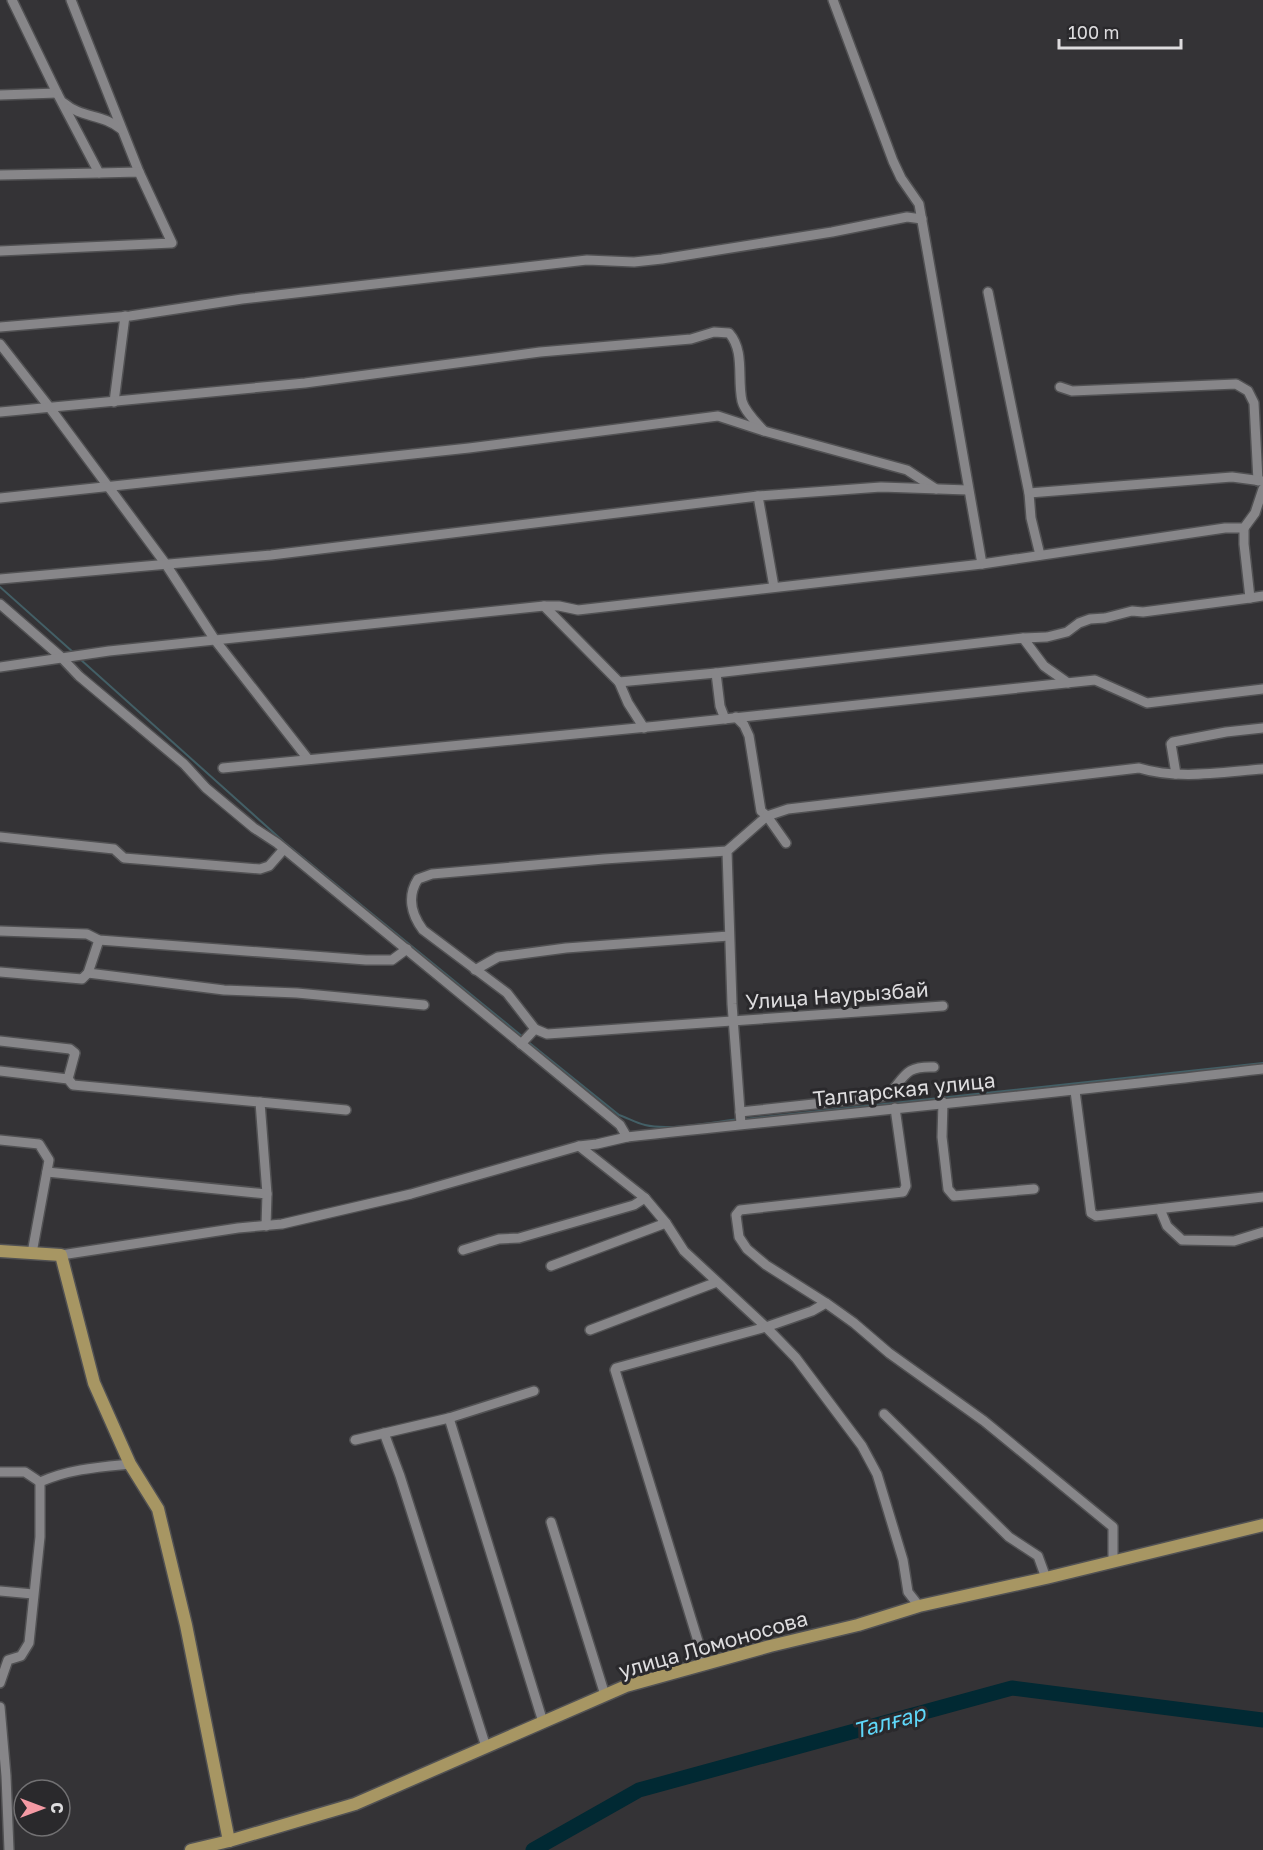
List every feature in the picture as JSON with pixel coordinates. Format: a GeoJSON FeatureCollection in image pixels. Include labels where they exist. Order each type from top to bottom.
{"type":"FeatureCollection","features":[{"type":"Feature","properties":{"kind":"main road"},"geometry":{"type":"LineString","coordinates":[[0,1251],[61,1256],[94,1383],[130,1464],[158,1509],[186,1625],[229,1841]]}},
{"type":"Feature","properties":{"kind":"main road","name":"улица Ломоносова"},"geometry":{"type":"LineString","coordinates":[[190,1850],[229,1841],[355,1804],[626,1686],[858,1625],[919,1606],[1047,1578],[1263,1525]]}},
{"type":"Feature","properties":{"kind":"street"},"geometry":{"type":"LineString","coordinates":[[12,0],[58,95],[99,172]]}},
{"type":"Feature","properties":{"kind":"street"},"geometry":{"type":"LineString","coordinates":[[0,251],[172,243],[139,172],[71,0]]}},
{"type":"Feature","properties":{"kind":"street"},"geometry":{"type":"LineString","coordinates":[[832,0],[901,178],[919,204],[982,564]]}},
{"type":"Feature","properties":{"kind":"street"},"geometry":{"type":"LineString","coordinates":[[0,94],[58,95],[73,111],[111,121],[123,131]]}},
{"type":"Feature","properties":{"kind":"street"},"geometry":{"type":"LineString","coordinates":[[0,175],[139,172]]}},
{"type":"Feature","properties":{"kind":"street"},"geometry":{"type":"LineString","coordinates":[[0,327],[125,316],[242,299],[587,260],[662,259],[832,232],[907,216],[922,219]]}},
{"type":"Feature","properties":{"kind":"street"},"geometry":{"type":"LineString","coordinates":[[988,292],[1040,555]]}},
{"type":"Feature","properties":{"kind":"street"},"geometry":{"type":"LineString","coordinates":[[114,402],[125,316]]}},
{"type":"Feature","properties":{"kind":"street"},"geometry":{"type":"LineString","coordinates":[[0,412],[306,383],[540,352],[691,339],[714,332],[729,333],[737,342],[742,402],[747,412],[764,431]]}},
{"type":"Feature","properties":{"kind":"street"},"geometry":{"type":"LineString","coordinates":[[0,344],[165,563],[215,640],[308,759]]}},
{"type":"Feature","properties":{"kind":"street"},"geometry":{"type":"LineString","coordinates":[[1060,387],[1072,391],[1236,384],[1248,391],[1254,403],[1261,484],[1255,513],[1244,528],[1250,598]]}},
{"type":"Feature","properties":{"kind":"street"},"geometry":{"type":"LineString","coordinates":[[0,498],[469,448],[718,416],[907,470],[936,489]]}},
{"type":"Feature","properties":{"kind":"street"},"geometry":{"type":"LineString","coordinates":[[1029,494],[1232,477],[1261,484]]}},
{"type":"Feature","properties":{"kind":"street"},"geometry":{"type":"LineString","coordinates":[[0,579],[271,555],[758,496],[881,487],[958,492],[968,490]]}},
{"type":"Feature","properties":{"kind":"street"},"geometry":{"type":"LineString","coordinates":[[758,496],[774,587]]}},
{"type":"Feature","properties":{"kind":"street"},"geometry":{"type":"LineString","coordinates":[[0,667],[60,656],[544,606],[578,610],[982,564],[1225,528],[1244,528]]}},
{"type":"Feature","properties":{"kind":"street"},"geometry":{"type":"LineString","coordinates":[[619,682],[1047,637],[1067,632],[1079,623],[1090,619],[1105,618],[1132,611],[1143,612],[1263,596]]}},
{"type":"Feature","properties":{"kind":"street"},"geometry":{"type":"LineString","coordinates":[[0,604],[60,656],[79,676],[184,764],[206,788],[524,1041],[620,1125],[627,1137]]}},
{"type":"Feature","properties":{"kind":"street"},"geometry":{"type":"LineString","coordinates":[[544,606],[619,682],[628,703],[644,728]]}},
{"type":"Feature","properties":{"kind":"street"},"geometry":{"type":"LineString","coordinates":[[1023,638],[1044,666],[1068,683]]}},
{"type":"Feature","properties":{"kind":"street"},"geometry":{"type":"LineString","coordinates":[[716,673],[720,706],[725,719]]}},
{"type":"Feature","properties":{"kind":"street"},"geometry":{"type":"LineString","coordinates":[[223,768],[644,728],[1095,680],[1148,703],[1263,689]]}},
{"type":"Feature","properties":{"kind":"street"},"geometry":{"type":"LineString","coordinates":[[736,717],[744,725],[749,736],[761,811],[786,843]]}},
{"type":"Feature","properties":{"kind":"street"},"geometry":{"type":"LineString","coordinates":[[1176,774],[1171,744],[1173,742],[1263,728]]}},
{"type":"Feature","properties":{"kind":"street"},"geometry":{"type":"LineString","coordinates":[[524,1041],[535,1029],[507,993],[423,930],[414,918],[411,889],[418,879],[432,874],[727,851],[767,816],[788,809],[1139,768],[1154,773],[1176,774],[1263,769]]}},
{"type":"Feature","properties":{"kind":"street"},"geometry":{"type":"LineString","coordinates":[[0,837],[114,849],[124,858],[260,869],[269,866],[284,849]]}},
{"type":"Feature","properties":{"kind":"street"},"geometry":{"type":"LineString","coordinates":[[727,851],[733,1020],[740,1119],[888,1096],[911,1069],[919,1066],[934,1067]]}},
{"type":"Feature","properties":{"kind":"street"},"geometry":{"type":"LineString","coordinates":[[0,931],[87,934],[99,940],[366,960],[392,960],[407,949]]}},
{"type":"Feature","properties":{"kind":"street"},"geometry":{"type":"LineString","coordinates":[[475,970],[498,957],[566,948],[729,936]]}},
{"type":"Feature","properties":{"kind":"street"},"geometry":{"type":"LineString","coordinates":[[0,972],[82,979],[88,974],[99,940]]}},
{"type":"Feature","properties":{"kind":"street"},"geometry":{"type":"LineString","coordinates":[[88,974],[224,990],[320,995],[424,1005]]}},
{"type":"Feature","properties":{"kind":"street","name":"Улица Наурызбай"},"geometry":{"type":"LineString","coordinates":[[535,1029],[554,1034],[943,1006]]}},
{"type":"Feature","properties":{"kind":"street"},"geometry":{"type":"LineString","coordinates":[[0,1041],[70,1049],[75,1053],[68,1079]]}},
{"type":"Feature","properties":{"kind":"street","name":"Талгарская улица"},"geometry":{"type":"LineString","coordinates":[[61,1256],[238,1228],[282,1224],[411,1194],[579,1146],[740,1119],[895,1108],[1075,1091],[1263,1069]]}},
{"type":"Feature","properties":{"kind":"street"},"geometry":{"type":"LineString","coordinates":[[0,1071],[68,1079],[73,1085],[346,1110]]}},
{"type":"Feature","properties":{"kind":"street"},"geometry":{"type":"LineString","coordinates":[[1075,1091],[1091,1213],[1096,1216],[1263,1197]]}},
{"type":"Feature","properties":{"kind":"street"},"geometry":{"type":"LineString","coordinates":[[260,1102],[267,1194],[266,1226]]}},
{"type":"Feature","properties":{"kind":"street"},"geometry":{"type":"LineString","coordinates":[[943,1102],[942,1137],[948,1189],[954,1196],[1034,1189]]}},
{"type":"Feature","properties":{"kind":"street"},"geometry":{"type":"LineString","coordinates":[[895,1108],[906,1186],[903,1192],[740,1210],[737,1212],[739,1237],[747,1249],[766,1265],[854,1323],[889,1353],[984,1421],[1113,1527],[1113,1562]]}},
{"type":"Feature","properties":{"kind":"street"},"geometry":{"type":"LineString","coordinates":[[0,1140],[39,1144],[49,1160],[32,1254]]}},
{"type":"Feature","properties":{"kind":"street"},"geometry":{"type":"LineString","coordinates":[[579,1146],[645,1198],[666,1223],[684,1251],[796,1358],[862,1446],[878,1474],[903,1560],[908,1592],[919,1606]]}},
{"type":"Feature","properties":{"kind":"street"},"geometry":{"type":"LineString","coordinates":[[47,1172],[267,1194]]}},
{"type":"Feature","properties":{"kind":"street"},"geometry":{"type":"LineString","coordinates":[[464,1250],[499,1239],[519,1238],[634,1204],[645,1198]]}},
{"type":"Feature","properties":{"kind":"street"},"geometry":{"type":"LineString","coordinates":[[1160,1209],[1167,1226],[1182,1240],[1234,1241],[1263,1232]]}},
{"type":"Feature","properties":{"kind":"street"},"geometry":{"type":"LineString","coordinates":[[551,1266],[666,1223]]}},
{"type":"Feature","properties":{"kind":"street"},"geometry":{"type":"LineString","coordinates":[[590,1330],[717,1282]]}},
{"type":"Feature","properties":{"kind":"street"},"geometry":{"type":"LineString","coordinates":[[705,1664],[615,1370],[642,1360],[766,1327],[812,1311],[826,1303]]}},
{"type":"Feature","properties":{"kind":"street"},"geometry":{"type":"LineString","coordinates":[[355,1440],[449,1418],[534,1391]]}},
{"type":"Feature","properties":{"kind":"street"},"geometry":{"type":"LineString","coordinates":[[884,1414],[1009,1537],[1038,1556],[1047,1578]]}},
{"type":"Feature","properties":{"kind":"street"},"geometry":{"type":"LineString","coordinates":[[449,1418],[543,1722]]}},
{"type":"Feature","properties":{"kind":"street"},"geometry":{"type":"LineString","coordinates":[[384,1433],[411,1509],[486,1747]]}},
{"type":"Feature","properties":{"kind":"street"},"geometry":{"type":"LineString","coordinates":[[40,1482],[79,1469],[130,1464]]}},
{"type":"Feature","properties":{"kind":"street"},"geometry":{"type":"LineString","coordinates":[[0,1472],[25,1472],[40,1482]]}},
{"type":"Feature","properties":{"kind":"street"},"geometry":{"type":"LineString","coordinates":[[0,1683],[8,1660],[21,1656],[29,1643],[40,1537],[40,1482]]}},
{"type":"Feature","properties":{"kind":"street"},"geometry":{"type":"LineString","coordinates":[[551,1522],[605,1695]]}},
{"type":"Feature","properties":{"kind":"street"},"geometry":{"type":"LineString","coordinates":[[0,1592],[33,1594]]}},
{"type":"Feature","properties":{"kind":"street"},"geometry":{"type":"LineString","coordinates":[[0,1707],[9,1850]]}},
{"type":"Feature","properties":{"kind":"waterway"},"geometry":{"type":"LineString","coordinates":[[0,587],[74,653]]}},
{"type":"Feature","properties":{"kind":"waterway"},"geometry":{"type":"LineString","coordinates":[[80,659],[284,842],[523,1037]]}},
{"type":"Feature","properties":{"kind":"waterway"},"geometry":{"type":"LineString","coordinates":[[527,1041],[619,1115],[638,1123],[655,1127],[679,1127],[739,1119]]}},
{"type":"Feature","properties":{"kind":"waterway"},"geometry":{"type":"LineString","coordinates":[[745,1119],[1263,1063]]}},
{"type":"Feature","properties":{"kind":"waterway","name":"Талғар"},"geometry":{"type":"LineString","coordinates":[[533,1850],[639,1790],[1012,1688],[1263,1720]]}}]}
